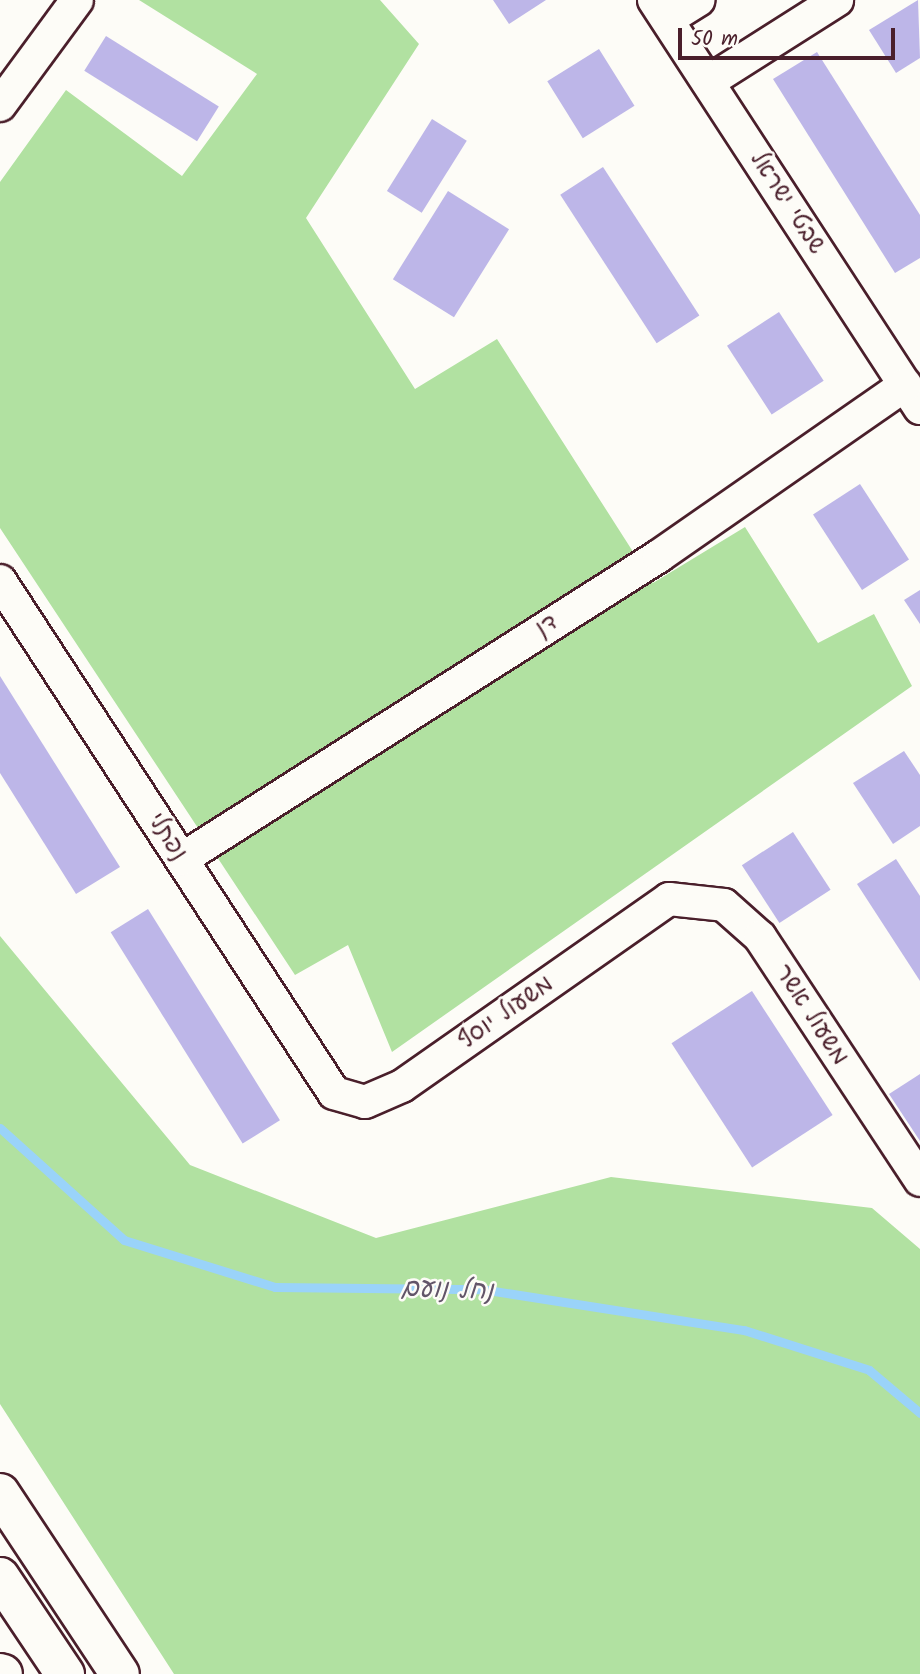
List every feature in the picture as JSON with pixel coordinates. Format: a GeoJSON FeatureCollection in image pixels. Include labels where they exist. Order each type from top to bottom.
{"type":"FeatureCollection","features":[{"type":"Feature","properties":{"kind":"highway"},"geometry":{"type":"LineString","coordinates":[[0,1493],[120,1674]]}},
{"type":"Feature","properties":{"kind":"highway"},"geometry":{"type":"LineString","coordinates":[[0,1577],[65,1674]]}},
{"type":"Feature","properties":{"kind":"street"},"geometry":{"type":"LineString","coordinates":[[0,105],[77,0]]}},
{"type":"Feature","properties":{"kind":"street"},"geometry":{"type":"LineString","coordinates":[[661,10],[698,0]]}},
{"type":"Feature","properties":{"kind":"street"},"geometry":{"type":"LineString","coordinates":[[708,82],[838,0]]}},
{"type":"Feature","properties":{"kind":"street","name":"שבטי ישראל"},"geometry":{"type":"LineString","coordinates":[[661,10],[913,396]]}},
{"type":"Feature","properties":{"kind":"street","name":"דן"},"geometry":{"type":"LineString","coordinates":[[182,859],[913,396]]}},
{"type":"Feature","properties":{"kind":"street","name":"נפתלי"},"geometry":{"type":"LineString","coordinates":[[0,581],[334,1093]]}},
{"type":"Feature","properties":{"kind":"street","name":"משעול יוסף"},"geometry":{"type":"LineString","coordinates":[[334,1093],[365,1101],[402,1086],[669,899]]}},
{"type":"Feature","properties":{"kind":"street","name":"משעול אשר"},"geometry":{"type":"LineString","coordinates":[[669,899],[724,905],[760,937],[920,1180]]}},
{"type":"Feature","properties":{"kind":"green space"},"geometry":{"type":"Polygon","coordinates":[[[139,0],[380,0],[419,44],[306,218],[415,389],[497,339],[653,583],[745,527],[818,643],[874,614],[912,686],[392,1052],[348,945],[295,975],[0,528],[0,182],[66,90],[182,176],[257,74],[139,0]]]}},
{"type":"Feature","properties":{"kind":"green space"},"geometry":{"type":"Polygon","coordinates":[[[0,936],[190,1165],[376,1238],[611,1177],[872,1208],[920,1249],[920,1674],[174,1674],[0,1404],[0,936]]]}},
{"type":"Feature","properties":{"kind":"building"},"geometry":{"type":"Polygon","coordinates":[[[493,0],[546,0],[509,24],[493,0]]]}},
{"type":"Feature","properties":{"kind":"building"},"geometry":{"type":"Polygon","coordinates":[[[918,0],[920,58],[896,73],[869,30],[918,0]]]}},
{"type":"Feature","properties":{"kind":"building"},"geometry":{"type":"Polygon","coordinates":[[[106,36],[219,106],[197,141],[84,71],[106,36]]]}},
{"type":"Feature","properties":{"kind":"building"},"geometry":{"type":"Polygon","coordinates":[[[599,49],[635,106],[583,138],[547,81],[599,49]]]}},
{"type":"Feature","properties":{"kind":"building"},"geometry":{"type":"Polygon","coordinates":[[[817,52],[920,215],[920,258],[895,273],[773,79],[817,52]]]}},
{"type":"Feature","properties":{"kind":"building"},"geometry":{"type":"Polygon","coordinates":[[[432,119],[467,141],[422,213],[387,191],[432,119]]]}},
{"type":"Feature","properties":{"kind":"building"},"geometry":{"type":"Polygon","coordinates":[[[603,167],[699,315],[657,343],[560,195],[603,167]]]}},
{"type":"Feature","properties":{"kind":"building"},"geometry":{"type":"Polygon","coordinates":[[[448,191],[509,229],[454,317],[393,279],[448,191]]]}},
{"type":"Feature","properties":{"kind":"building"},"geometry":{"type":"Polygon","coordinates":[[[779,312],[824,381],[772,415],[727,346],[779,312]]]}},
{"type":"Feature","properties":{"kind":"building"},"geometry":{"type":"Polygon","coordinates":[[[860,484],[909,559],[862,590],[813,514],[860,484]]]}},
{"type":"Feature","properties":{"kind":"building"},"geometry":{"type":"Polygon","coordinates":[[[920,590],[920,624],[904,600],[920,590]]]}},
{"type":"Feature","properties":{"kind":"building"},"geometry":{"type":"Polygon","coordinates":[[[0,676],[120,867],[76,894],[0,773],[0,676]]]}},
{"type":"Feature","properties":{"kind":"building"},"geometry":{"type":"Polygon","coordinates":[[[904,751],[920,775],[920,826],[893,844],[853,783],[904,751]]]}},
{"type":"Feature","properties":{"kind":"building"},"geometry":{"type":"Polygon","coordinates":[[[793,832],[831,890],[779,923],[742,865],[793,832]]]}},
{"type":"Feature","properties":{"kind":"building"},"geometry":{"type":"Polygon","coordinates":[[[896,859],[920,896],[920,981],[857,884],[896,859]]]}},
{"type":"Feature","properties":{"kind":"building"},"geometry":{"type":"Polygon","coordinates":[[[148,909],[280,1120],[243,1143],[111,932],[148,909]]]}},
{"type":"Feature","properties":{"kind":"building"},"geometry":{"type":"Polygon","coordinates":[[[752,991],[833,1115],[752,1167],[671,1043],[752,991]]]}},
{"type":"Feature","properties":{"kind":"building"},"geometry":{"type":"Polygon","coordinates":[[[920,1074],[920,1141],[889,1094],[920,1074]]]}},
{"type":"Feature","properties":{"kind":"waterway","name":"נחל נועם"},"geometry":{"type":"LineString","coordinates":[[0,1128],[124,1240],[275,1287],[481,1289],[744,1330],[869,1370],[920,1413]]}}]}
